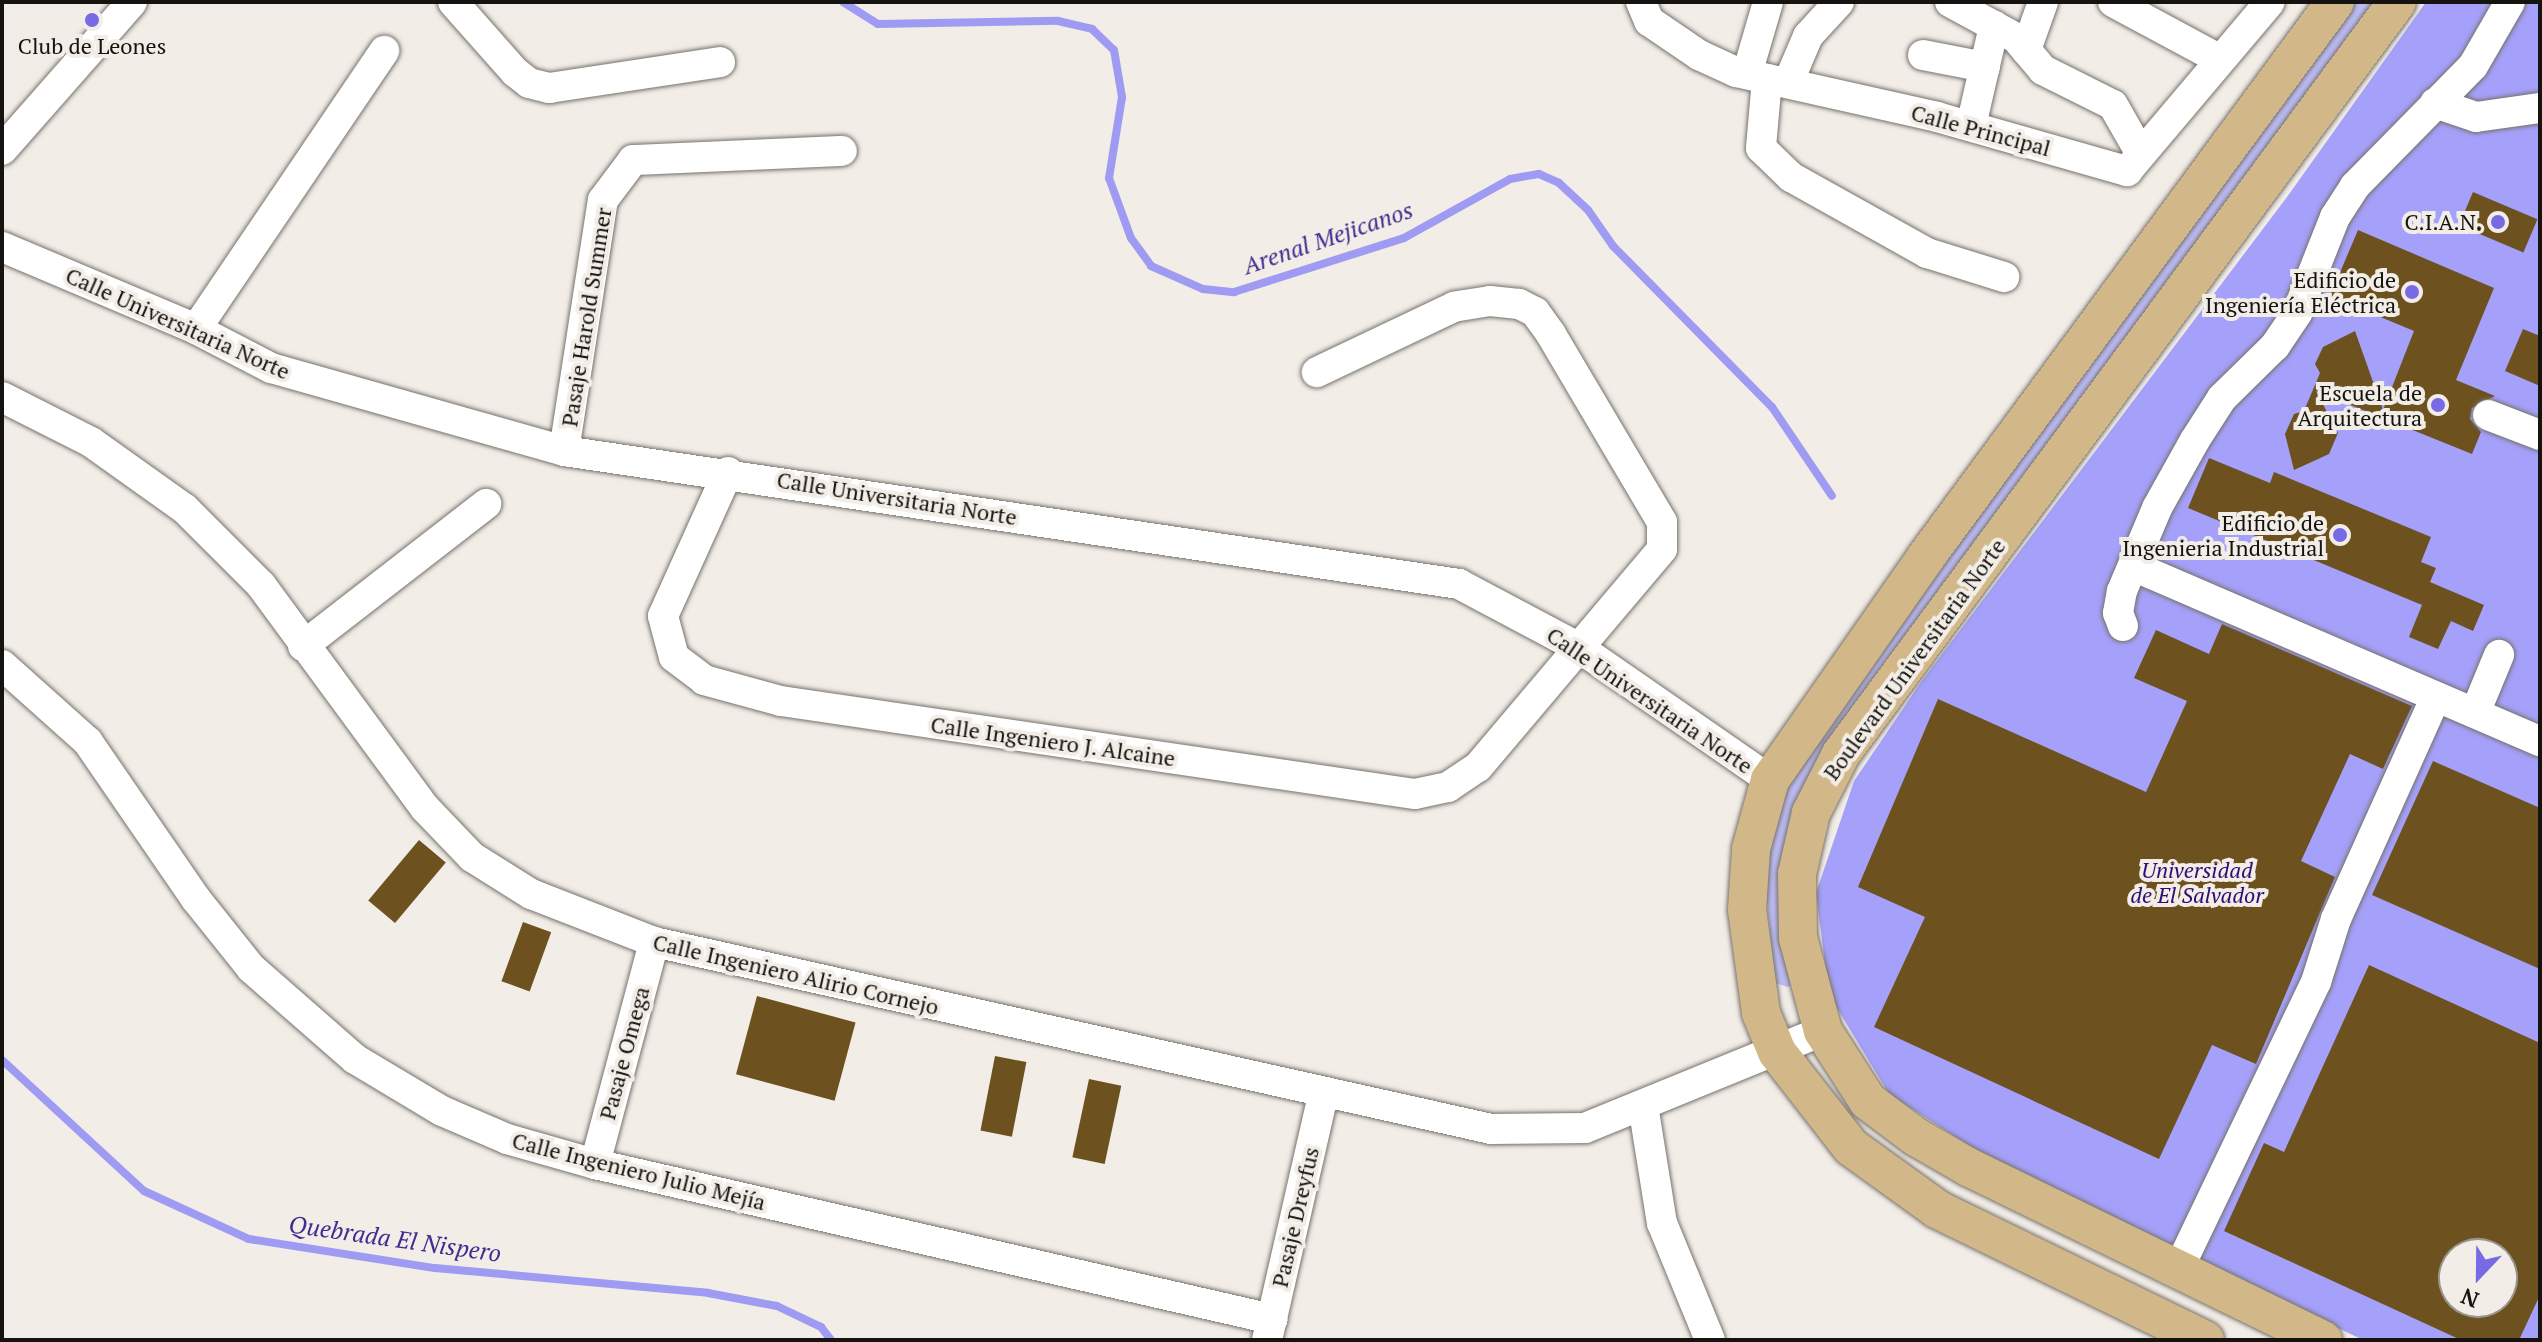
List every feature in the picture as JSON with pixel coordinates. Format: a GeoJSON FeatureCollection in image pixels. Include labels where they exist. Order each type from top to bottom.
{"type":"FeatureCollection","features":[{"type":"Feature","properties":{"kind":"main road","name":"Boulevard Universitaria Norte"},"geometry":{"type":"LineString","coordinates":[[2205,1340],[1937,1209],[1880,1173],[1810,1100],[1777,1052],[1751,970],[1747,910],[1751,849],[1770,780],[1926,557],[2335,2]]}},
{"type":"Feature","properties":{"kind":"main road","name":"Boulevard Universitaria Norte"},"geometry":{"type":"LineString","coordinates":[[2323,1340],[1916,1137],[1868,1101],[1823,1031],[1795,909],[1803,841],[1821,787],[1860,727],[2397,2]]}},
{"type":"Feature","properties":{"kind":"street"},"geometry":{"type":"LineString","coordinates":[[2,150],[132,2]]}},
{"type":"Feature","properties":{"kind":"street"},"geometry":{"type":"LineString","coordinates":[[453,2],[515,72],[549,88],[720,62]]}},
{"type":"Feature","properties":{"kind":"street","name":"Calle Principal"},"geometry":{"type":"LineString","coordinates":[[1641,2],[1649,21],[1699,55],[1768,79],[1971,126],[2127,171],[2270,2]]}},
{"type":"Feature","properties":{"kind":"street"},"geometry":{"type":"LineString","coordinates":[[1768,2],[1768,79],[1761,148],[1791,177],[1927,253],[2004,277]]}},
{"type":"Feature","properties":{"kind":"street"},"geometry":{"type":"LineString","coordinates":[[1950,2],[1994,26],[2026,50],[2043,70],[2113,105],[2141,154]]}},
{"type":"Feature","properties":{"kind":"street"},"geometry":{"type":"LineString","coordinates":[[2026,50],[2043,2]]}},
{"type":"Feature","properties":{"kind":"street"},"geometry":{"type":"LineString","coordinates":[[2113,2],[2219,59]]}},
{"type":"Feature","properties":{"kind":"street"},"geometry":{"type":"LineString","coordinates":[[2123,626],[2118,613],[2122,591],[2195,440],[2222,398],[2275,346],[2297,313],[2335,217],[2378,158],[2473,66],[2510,2]]}},
{"type":"Feature","properties":{"kind":"street"},"geometry":{"type":"LineString","coordinates":[[1768,79],[1834,4]]}},
{"type":"Feature","properties":{"kind":"street"},"geometry":{"type":"LineString","coordinates":[[1971,126],[1994,26]]}},
{"type":"Feature","properties":{"kind":"street"},"geometry":{"type":"LineString","coordinates":[[196,329],[384,51]]}},
{"type":"Feature","properties":{"kind":"street"},"geometry":{"type":"LineString","coordinates":[[1923,55],[1985,67]]}},
{"type":"Feature","properties":{"kind":"street"},"geometry":{"type":"LineString","coordinates":[[2435,103],[2476,117],[2540,108]]}},
{"type":"Feature","properties":{"kind":"street","name":"Pasaje Harold Summer"},"geometry":{"type":"LineString","coordinates":[[564,451],[603,200],[633,160],[842,151]]}},
{"type":"Feature","properties":{"kind":"street","name":"Calle Universitaria Norte"},"geometry":{"type":"LineString","coordinates":[[2,247],[196,329],[271,368],[564,451],[728,472],[1459,584],[1581,649],[1770,780]]}},
{"type":"Feature","properties":{"kind":"street","name":"Calle Ingeniero J. Alcaine"},"geometry":{"type":"LineString","coordinates":[[728,472],[663,616],[674,657],[704,680],[781,701],[1415,794],[1448,787],[1478,767],[1581,649],[1665,539],[1662,522],[1535,312],[1519,304],[1490,301],[1454,307],[1317,372]]}},
{"type":"Feature","properties":{"kind":"street","name":"Calle Ingeniero Alirio Cornejo"},"geometry":{"type":"LineString","coordinates":[[2,397],[91,442],[185,509],[261,585],[425,808],[472,857],[531,894],[654,942],[1323,1095],[1491,1129],[1538,1133],[1585,1128],[1823,1031]]}},
{"type":"Feature","properties":{"kind":"street"},"geometry":{"type":"LineString","coordinates":[[2488,415],[2540,435]]}},
{"type":"Feature","properties":{"kind":"street"},"geometry":{"type":"LineString","coordinates":[[303,646],[486,504]]}},
{"type":"Feature","properties":{"kind":"street"},"geometry":{"type":"LineString","coordinates":[[2133,566],[2540,741]]}},
{"type":"Feature","properties":{"kind":"street"},"geometry":{"type":"LineString","coordinates":[[2475,713],[2499,655]]}},
{"type":"Feature","properties":{"kind":"street","name":"Calle Ingeniero Julio Mejía"},"geometry":{"type":"LineString","coordinates":[[2,665],[88,742],[196,899],[285,1002],[355,1059],[432,1106],[507,1139],[595,1164],[1270,1330]]}},
{"type":"Feature","properties":{"kind":"street"},"geometry":{"type":"LineString","coordinates":[[2178,1270],[2316,982],[2336,919],[2436,697]]}},
{"type":"Feature","properties":{"kind":"street","name":"Pasaje Omega"},"geometry":{"type":"LineString","coordinates":[[595,1164],[654,942]]}},
{"type":"Feature","properties":{"kind":"street","name":"Pasaje Dreyfus"},"geometry":{"type":"LineString","coordinates":[[1270,1330],[1323,1095]]}},
{"type":"Feature","properties":{"kind":"street"},"geometry":{"type":"LineString","coordinates":[[1643,1105],[1662,1223],[1710,1340]]}},
{"type":"Feature","properties":{"kind":"shaded area"},"geometry":{"type":"Polygon","coordinates":[[[2354,2],[2382,2],[1831,749],[1795,983],[1788,987],[1775,983],[1764,872],[1785,789],[1806,750],[2354,2]]]}},
{"type":"Feature","properties":{"kind":"green space","name":"Universidad de El Salvador"},"geometry":{"type":"Polygon","coordinates":[[[2426,2],[2540,2],[2540,1340],[2363,1340],[2001,1166],[1889,1094],[1829,995],[1816,893],[1854,781],[1921,682],[2287,197],[2426,2]]]}},
{"type":"Feature","properties":{"kind":"building","name":"C.I.A.N."},"geometry":{"type":"Polygon","coordinates":[[[2473,192],[2537,219],[2523,252],[2459,225],[2473,192]]]}},
{"type":"Feature","properties":{"kind":"building"},"geometry":{"type":"Polygon","coordinates":[[[2358,230],[2494,288],[2456,380],[2495,396],[2472,408],[2470,419],[2481,432],[2472,454],[2316,391],[2338,433],[2329,454],[2294,470],[2285,434],[2294,414],[2304,411],[2320,373],[2315,364],[2323,347],[2355,331],[2383,410],[2414,331],[2330,296],[2358,230]]]}},
{"type":"Feature","properties":{"kind":"building"},"geometry":{"type":"Polygon","coordinates":[[[2523,329],[2540,336],[2540,386],[2505,371],[2523,329]]]}},
{"type":"Feature","properties":{"kind":"building","name":"Edificio de Ingenieria Industrial"},"geometry":{"type":"Polygon","coordinates":[[[2209,458],[2270,483],[2274,472],[2431,537],[2421,562],[2436,568],[2430,582],[2484,605],[2473,631],[2451,621],[2438,649],[2409,637],[2422,605],[2188,508],[2209,458]]]}},
{"type":"Feature","properties":{"kind":"building"},"geometry":{"type":"Polygon","coordinates":[[[2222,624],[2412,706],[2383,769],[2350,754],[2301,861],[2335,877],[2256,1064],[2212,1045],[2159,1159],[1874,1027],[1925,917],[1858,887],[1938,699],[2146,792],[2187,701],[2134,678],[2156,630],[2209,654],[2222,624]]]}},
{"type":"Feature","properties":{"kind":"building"},"geometry":{"type":"Polygon","coordinates":[[[2433,761],[2540,808],[2540,969],[2372,895],[2433,761]]]}},
{"type":"Feature","properties":{"kind":"building"},"geometry":{"type":"Polygon","coordinates":[[[419,840],[446,862],[395,923],[368,901],[419,840]]]}},
{"type":"Feature","properties":{"kind":"building"},"geometry":{"type":"Polygon","coordinates":[[[523,922],[551,932],[530,991],[501,981],[523,922]]]}},
{"type":"Feature","properties":{"kind":"building"},"geometry":{"type":"Polygon","coordinates":[[[2369,965],[2540,1043],[2540,1295],[2519,1340],[2461,1340],[2224,1231],[2264,1143],[2284,1152],[2369,965]]]}},
{"type":"Feature","properties":{"kind":"building"},"geometry":{"type":"Polygon","coordinates":[[[757,996],[856,1022],[835,1101],[736,1074],[757,996]]]}},
{"type":"Feature","properties":{"kind":"building"},"geometry":{"type":"Polygon","coordinates":[[[995,1056],[1026,1062],[1012,1137],[980,1131],[995,1056]]]}},
{"type":"Feature","properties":{"kind":"building"},"geometry":{"type":"Polygon","coordinates":[[[1089,1079],[1121,1086],[1105,1164],[1072,1157],[1089,1079]]]}},
{"type":"Feature","properties":{"kind":"waterway","name":"Arenal Mejicanos"},"geometry":{"type":"LineString","coordinates":[[843,2],[878,24],[1058,21],[1092,29],[1114,50],[1122,97],[1109,178],[1131,238],[1151,266],[1203,289],[1234,292],[1404,238],[1510,179],[1539,174],[1559,183],[1588,210],[1613,246],[1772,407],[1832,496]]}},
{"type":"Feature","properties":{"kind":"waterway","name":"Quebrada El Nispero"},"geometry":{"type":"LineString","coordinates":[[2,1060],[144,1191],[249,1239],[435,1268],[708,1293],[777,1306],[821,1327],[831,1340]]}},
{"type":"Feature","properties":{"kind":"place","name":"Club de Leones"},"geometry":{"type":"Point","coordinates":[92,20]}},
{"type":"Feature","properties":{"kind":"place","name":"C.I.A.N."},"geometry":{"type":"Point","coordinates":[2498,222]}},
{"type":"Feature","properties":{"kind":"place","name":"Edificio de Ingeniería Eléctrica"},"geometry":{"type":"Point","coordinates":[2412,292]}},
{"type":"Feature","properties":{"kind":"place","name":"Escuela de Arquitectura"},"geometry":{"type":"Point","coordinates":[2438,405]}},
{"type":"Feature","properties":{"kind":"place","name":"Edificio de Ingenieria Industrial"},"geometry":{"type":"Point","coordinates":[2340,535]}}]}
